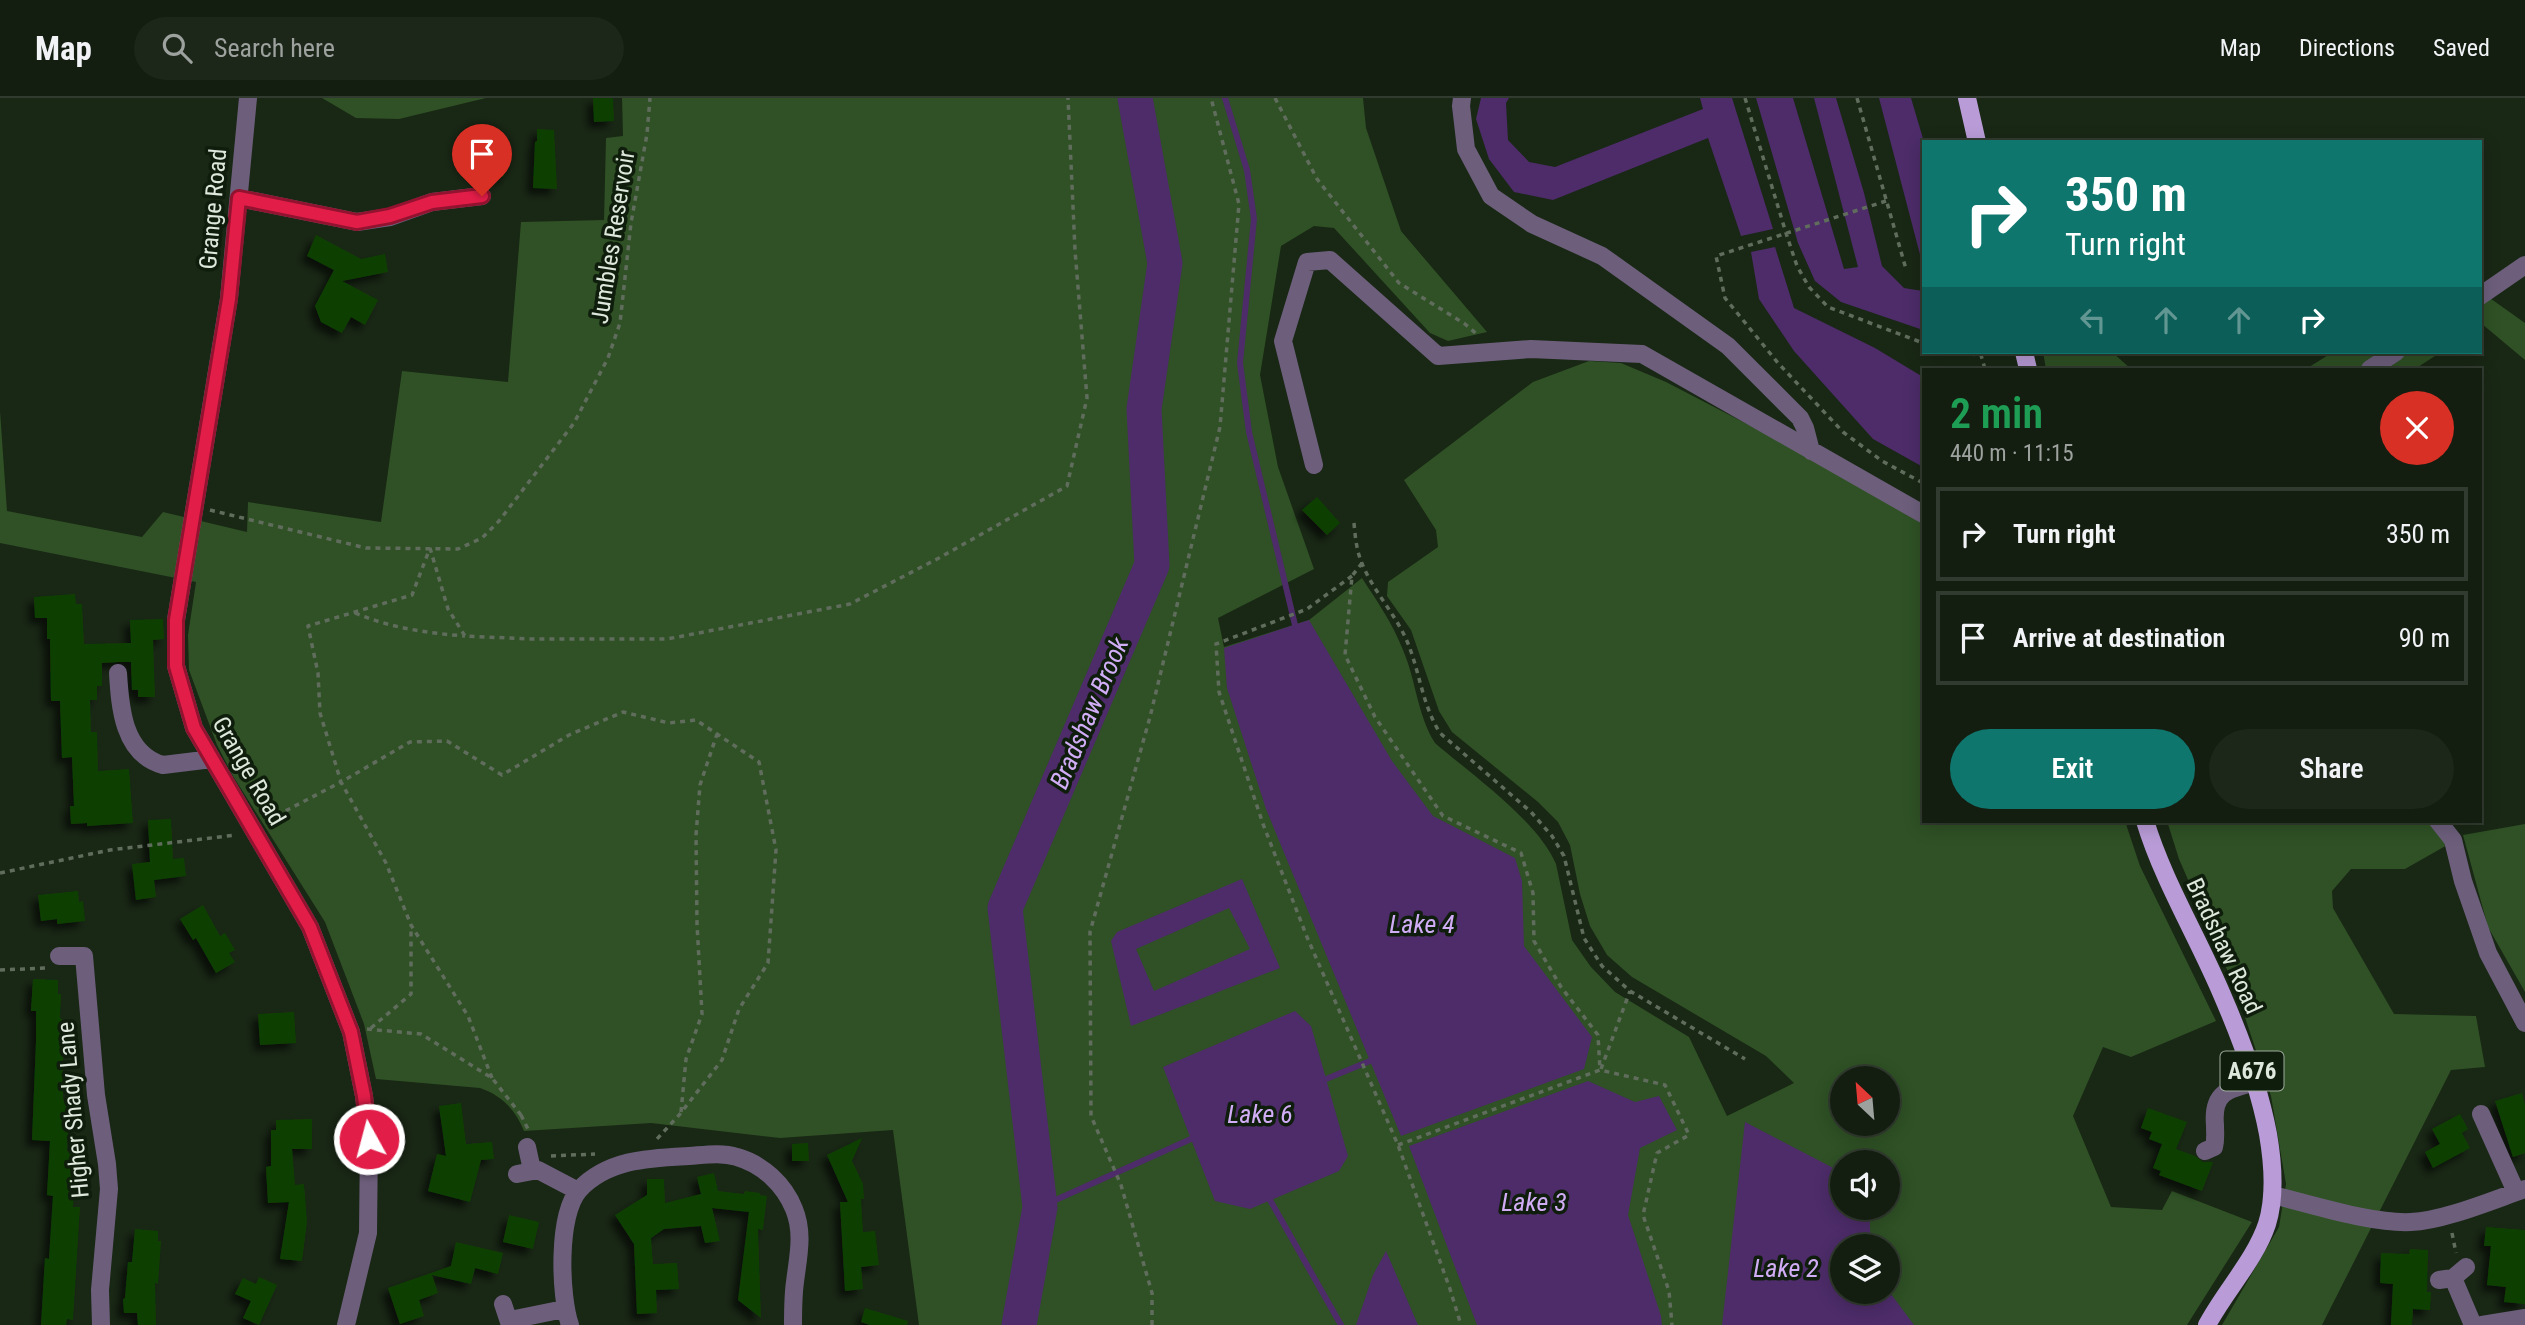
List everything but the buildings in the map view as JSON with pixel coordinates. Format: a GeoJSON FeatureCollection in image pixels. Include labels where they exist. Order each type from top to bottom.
{"type":"FeatureCollection","features":[{"type":"Feature","properties":{"kind":"main road"},"geometry":{"type":"LineString","coordinates":[[1967,98],[1977,140]]}},
{"type":"Feature","properties":{"kind":"main road","name":"Bradshaw Road"},"geometry":{"type":"LineString","coordinates":[[2147,823],[2163,873],[2223,996],[2256,1082],[2273,1170],[2272,1195],[2266,1224],[2253,1252],[2207,1325]]}},
{"type":"Feature","properties":{"kind":"street","name":"Grange Road"},"geometry":{"type":"LineString","coordinates":[[248,98],[229,299],[176,620],[176,666],[194,728],[310,927],[351,1032],[364,1096],[369,1139],[368,1233],[346,1325]]}},
{"type":"Feature","properties":{"kind":"street"},"geometry":{"type":"LineString","coordinates":[[1462,98],[1466,149],[1492,196],[1532,224],[1602,256],[1728,345],[1800,418],[1811,451]]}},
{"type":"Feature","properties":{"kind":"street"},"geometry":{"type":"LineString","coordinates":[[239,198],[357,222],[390,216],[432,202],[482,196]]}},
{"type":"Feature","properties":{"kind":"street"},"geometry":{"type":"LineString","coordinates":[[1314,465],[1283,341],[1307,262],[1330,260],[1438,356],[1531,349],[1642,354],[1922,513]]}},
{"type":"Feature","properties":{"kind":"street"},"geometry":{"type":"LineString","coordinates":[[2482,295],[2525,265]]}},
{"type":"Feature","properties":{"kind":"street"},"geometry":{"type":"LineString","coordinates":[[2372,368],[2393,354]]}},
{"type":"Feature","properties":{"kind":"street"},"geometry":{"type":"LineString","coordinates":[[118,673],[120,712],[126,728],[144,754],[163,765],[212,760]]}},
{"type":"Feature","properties":{"kind":"street"},"geometry":{"type":"LineString","coordinates":[[2440,823],[2453,840],[2463,881],[2488,953],[2525,1023]]}},
{"type":"Feature","properties":{"kind":"street","name":"Higher Shady Lane"},"geometry":{"type":"LineString","coordinates":[[60,957],[84,956],[96,1095],[109,1189],[100,1290],[101,1325]]}},
{"type":"Feature","properties":{"kind":"street"},"geometry":{"type":"LineString","coordinates":[[2204,1151],[2214,1147],[2217,1137],[2216,1103],[2221,1095],[2233,1087],[2256,1082]]}},
{"type":"Feature","properties":{"kind":"street"},"geometry":{"type":"LineString","coordinates":[[2272,1195],[2387,1222],[2413,1223],[2520,1190],[2482,1114]]}},
{"type":"Feature","properties":{"kind":"street"},"geometry":{"type":"LineString","coordinates":[[508,1316],[567,1317],[562,1244],[568,1216],[578,1191],[611,1169],[628,1162],[717,1154],[736,1156],[755,1164],[772,1176],[786,1193],[799,1226],[800,1248],[794,1285],[793,1325]]}},
{"type":"Feature","properties":{"kind":"street"},"geometry":{"type":"LineString","coordinates":[[530,1157],[550,1175],[578,1191]]}},
{"type":"Feature","properties":{"kind":"street"},"geometry":{"type":"LineString","coordinates":[[2454,1274],[2473,1325]]}},
{"type":"Feature","properties":{"kind":"street"},"geometry":{"type":"LineString","coordinates":[[2482,1325],[2525,1318]]}},
{"type":"Feature","properties":{"kind":"path","name":"Jumbles Reservoir"},"geometry":{"type":"LineString","coordinates":[[194,508],[366,548],[458,549],[482,538],[499,521],[574,423],[587,403],[608,358],[620,323],[631,223],[647,134],[650,98]]}},
{"type":"Feature","properties":{"kind":"path"},"geometry":{"type":"LineString","coordinates":[[354,612],[378,623],[412,631],[466,636],[667,639],[850,604],[939,558],[1067,486],[1087,398],[1075,250],[1068,98]]}},
{"type":"Feature","properties":{"kind":"path"},"geometry":{"type":"LineString","coordinates":[[1152,1325],[1152,1293],[1121,1185],[1091,1116],[1090,932],[1150,717],[1220,426],[1239,204],[1211,98]]}},
{"type":"Feature","properties":{"kind":"path"},"geometry":{"type":"LineString","coordinates":[[1275,98],[1317,180],[1399,283],[1465,324],[1496,351]]}},
{"type":"Feature","properties":{"kind":"path"},"geometry":{"type":"LineString","coordinates":[[1745,98],[1797,267],[1809,287],[1828,307],[1922,343]]}},
{"type":"Feature","properties":{"kind":"path"},"geometry":{"type":"LineString","coordinates":[[1857,98],[1906,269]]}},
{"type":"Feature","properties":{"kind":"path"},"geometry":{"type":"LineString","coordinates":[[1886,201],[1716,256],[1726,298],[1779,363],[1843,432],[1882,461],[1922,482]]}},
{"type":"Feature","properties":{"kind":"path"},"geometry":{"type":"LineString","coordinates":[[1971,354],[1981,355],[1985,368]]}},
{"type":"Feature","properties":{"kind":"path"},"geometry":{"type":"LineString","coordinates":[[1354,523],[1362,562],[1399,622],[1431,718],[1440,733],[1531,812],[1552,836],[1564,856],[1584,938],[1602,966],[1630,991],[1745,1059]]}},
{"type":"Feature","properties":{"kind":"path"},"geometry":{"type":"LineString","coordinates":[[430,548],[412,595],[308,626],[318,673],[320,713],[341,782],[386,863],[411,925],[468,1016],[492,1078],[522,1115],[530,1157]]}},
{"type":"Feature","properties":{"kind":"path"},"geometry":{"type":"LineString","coordinates":[[430,548],[448,609],[466,636]]}},
{"type":"Feature","properties":{"kind":"path"},"geometry":{"type":"LineString","coordinates":[[1362,562],[1352,576],[1307,609],[1216,644],[1219,692],[1264,824],[1307,937],[1398,1145],[1461,1325]]}},
{"type":"Feature","properties":{"kind":"path"},"geometry":{"type":"LineString","coordinates":[[1352,576],[1345,655],[1375,717],[1443,816],[1521,853],[1533,893],[1534,941],[1562,987],[1598,1035],[1600,1070]]}},
{"type":"Feature","properties":{"kind":"path"},"geometry":{"type":"LineString","coordinates":[[0,873],[110,850],[233,836],[341,782],[410,742],[447,741],[502,775],[569,735],[623,712],[669,723],[696,720],[760,762],[776,850],[768,963],[739,1009],[722,1060],[680,1114],[652,1144]]}},
{"type":"Feature","properties":{"kind":"path"},"geometry":{"type":"LineString","coordinates":[[680,1114],[686,1059],[702,1014],[696,835],[700,785],[717,734]]}},
{"type":"Feature","properties":{"kind":"path"},"geometry":{"type":"LineString","coordinates":[[370,1028],[411,994],[411,925]]}},
{"type":"Feature","properties":{"kind":"path"},"geometry":{"type":"LineString","coordinates":[[0,970],[53,968],[60,957]]}},
{"type":"Feature","properties":{"kind":"path"},"geometry":{"type":"LineString","coordinates":[[1600,1070],[1630,991]]}},
{"type":"Feature","properties":{"kind":"path"},"geometry":{"type":"LineString","coordinates":[[351,1032],[370,1028],[421,1034],[492,1078]]}},
{"type":"Feature","properties":{"kind":"path"},"geometry":{"type":"LineString","coordinates":[[1398,1145],[1600,1070],[1665,1084],[1689,1135],[1657,1153],[1643,1215],[1669,1291],[1672,1325]]}},
{"type":"Feature","properties":{"kind":"path"},"geometry":{"type":"LineString","coordinates":[[522,1115],[530,1157]]}},
{"type":"Feature","properties":{"kind":"path"},"geometry":{"type":"LineString","coordinates":[[530,1157],[605,1153]]}},
{"type":"Feature","properties":{"kind":"path"},"geometry":{"type":"LineString","coordinates":[[2447,1214],[2454,1274]]}},
{"type":"Feature","properties":{"kind":"green space"},"geometry":{"type":"Polygon","coordinates":[[[322,98],[486,98],[399,119],[356,118],[322,98]]]}},
{"type":"Feature","properties":{"kind":"green space"},"geometry":{"type":"Polygon","coordinates":[[[622,98],[1363,98],[1366,128],[1401,231],[1487,332],[1448,341],[1430,333],[1334,228],[1314,226],[1281,246],[1260,375],[1278,467],[1314,569],[1218,618],[1224,647],[1309,620],[1362,578],[1399,640],[1424,720],[1435,743],[1502,799],[1535,831],[1556,864],[1572,940],[1591,967],[1615,992],[1689,1037],[1727,1116],[1794,1083],[1766,1056],[1632,977],[1607,955],[1590,926],[1570,845],[1558,822],[1538,802],[1452,732],[1439,711],[1411,630],[1387,596],[1388,582],[1438,547],[1436,530],[1404,480],[1533,382],[1589,361],[1621,363],[1666,382],[1797,450],[1922,522],[1922,823],[2126,823],[2140,866],[2216,1021],[2131,1057],[2103,1047],[2073,1116],[2111,1207],[2162,1210],[2172,1191],[2252,1222],[2187,1325],[919,1325],[893,1130],[780,1138],[651,1123],[524,1131],[507,1104],[480,1088],[376,1079],[364,1024],[325,922],[233,776],[217,745],[189,670],[188,635],[196,582],[0,543],[0,411],[7,511],[142,537],[163,512],[247,532],[248,502],[381,522],[402,371],[508,382],[521,222],[604,220],[606,138],[623,136],[622,98]]]}},
{"type":"Feature","properties":{"kind":"green space"},"geometry":{"type":"Polygon","coordinates":[[[2487,296],[2525,323],[2525,360],[2482,324],[2482,299],[2487,296]]]}},
{"type":"Feature","properties":{"kind":"green space"},"geometry":{"type":"Polygon","coordinates":[[[2043,354],[2114,354],[2130,368],[2046,368],[2043,354]]]}},
{"type":"Feature","properties":{"kind":"green space"},"geometry":{"type":"Polygon","coordinates":[[[2330,354],[2438,354],[2417,368],[2308,368],[2330,354]]]}},
{"type":"Feature","properties":{"kind":"green space"},"geometry":{"type":"Polygon","coordinates":[[[2168,823],[2430,823],[2449,844],[2405,869],[2351,869],[2332,891],[2333,908],[2394,1014],[2476,1016],[2485,1067],[2451,1070],[2322,1325],[2222,1325],[2279,1227],[2286,1184],[2271,1096],[2236,990],[2179,859],[2168,823]]]}},
{"type":"Feature","properties":{"kind":"green space"},"geometry":{"type":"Polygon","coordinates":[[[2525,824],[2525,992],[2488,927],[2463,835],[2525,824]]]}},
{"type":"Feature","properties":{"kind":"water"},"geometry":{"type":"Polygon","coordinates":[[[1481,98],[1509,98],[1506,103],[1508,140],[1529,162],[1555,167],[1703,109],[1700,98],[1732,98],[1773,229],[1741,236],[1708,138],[1553,200],[1514,192],[1489,159],[1476,119],[1481,98]]]}},
{"type":"Feature","properties":{"kind":"water"},"geometry":{"type":"Polygon","coordinates":[[[1756,98],[1793,98],[1844,269],[1858,267],[1814,98],[1836,98],[1882,266],[1904,288],[1922,291],[1922,330],[1841,302],[1815,281],[1798,243],[1756,98]]]}},
{"type":"Feature","properties":{"kind":"water"},"geometry":{"type":"Polygon","coordinates":[[[1879,98],[1911,98],[1923,140],[1922,262],[1879,98]]]}},
{"type":"Feature","properties":{"kind":"water"},"geometry":{"type":"Polygon","coordinates":[[[1775,247],[1794,308],[1875,348],[1922,376],[1922,466],[1873,439],[1794,351],[1759,299],[1751,252],[1775,247]]]}},
{"type":"Feature","properties":{"kind":"water","name":"Lake 4"},"geometry":{"type":"Polygon","coordinates":[[[1309,620],[1392,761],[1433,816],[1515,858],[1522,881],[1524,946],[1592,1037],[1584,1069],[1401,1136],[1266,809],[1227,688],[1224,648],[1309,620]]]}},
{"type":"Feature","properties":{"kind":"water"},"geometry":{"type":"Polygon","coordinates":[[[1242,879],[1280,968],[1131,1026],[1111,941],[1117,932],[1242,879]],[[1229,908],[1136,949],[1154,991],[1250,949],[1229,908]]]}},
{"type":"Feature","properties":{"kind":"water","name":"Lake 6"},"geometry":{"type":"Polygon","coordinates":[[[1295,1011],[1311,1026],[1348,1156],[1339,1171],[1250,1209],[1215,1201],[1163,1067],[1295,1011]]]}},
{"type":"Feature","properties":{"kind":"water","name":"Lake 3"},"geometry":{"type":"Polygon","coordinates":[[[1588,1081],[1635,1102],[1659,1096],[1677,1130],[1640,1148],[1628,1215],[1662,1325],[1477,1325],[1409,1146],[1588,1081]]]}},
{"type":"Feature","properties":{"kind":"water","name":"Lake 2"},"geometry":{"type":"Polygon","coordinates":[[[1745,1122],[1830,1166],[1830,1220],[1870,1220],[1870,1234],[1830,1234],[1830,1304],[1898,1304],[1914,1325],[1722,1325],[1745,1122]]]}},
{"type":"Feature","properties":{"kind":"water"},"geometry":{"type":"Polygon","coordinates":[[[1386,1251],[1418,1325],[1356,1325],[1373,1275],[1386,1251]]]}},
{"type":"Feature","properties":{"kind":"waterway","name":"Bradshaw Brook"},"geometry":{"type":"LineString","coordinates":[[1019,1325],[1040,1207],[1005,908],[1152,565],[1144,409],[1165,263],[1135,98]]}},
{"type":"Feature","properties":{"kind":"waterway"},"geometry":{"type":"LineString","coordinates":[[1225,98],[1247,170],[1254,219],[1240,363],[1249,432],[1295,625]]}},
{"type":"Feature","properties":{"kind":"waterway"},"geometry":{"type":"LineString","coordinates":[[1326,1079],[1370,1061]]}},
{"type":"Feature","properties":{"kind":"waterway"},"geometry":{"type":"LineString","coordinates":[[1040,1207],[1191,1139]]}},
{"type":"Feature","properties":{"kind":"waterway"},"geometry":{"type":"LineString","coordinates":[[1270,1200],[1341,1325]]}},
{"type":"Feature","properties":{"kind":"route"},"geometry":{"type":"LineString","coordinates":[[369,1139],[364,1096],[351,1032],[310,927],[194,728],[176,666],[176,620],[229,299],[239,198],[357,222],[390,216],[432,202],[482,196]]}}]}
